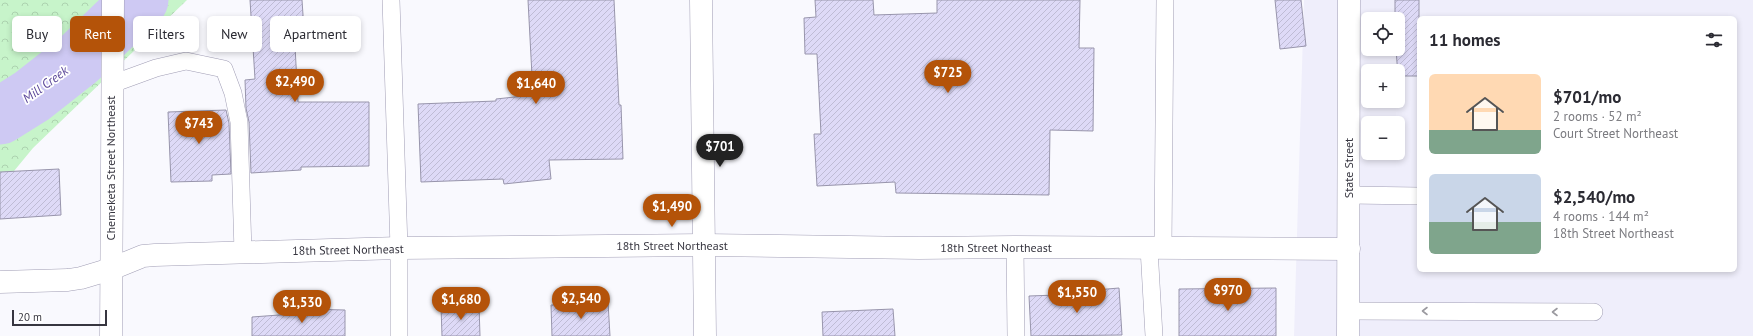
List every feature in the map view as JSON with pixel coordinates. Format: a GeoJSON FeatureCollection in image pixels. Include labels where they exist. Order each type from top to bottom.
{"type":"FeatureCollection","features":[{"type":"Feature","properties":{"kind":"street","name":"Chemeketa Street Northeast"},"geometry":{"type":"LineString","coordinates":[[111,336],[113,0]]}},
{"type":"Feature","properties":{"kind":"street"},"geometry":{"type":"LineString","coordinates":[[701,0],[705,336]]}},
{"type":"Feature","properties":{"kind":"street","name":"State Street"},"geometry":{"type":"LineString","coordinates":[[1348,0],[1348,336]]}},
{"type":"Feature","properties":{"kind":"street","name":"18th Street Northeast"},"geometry":{"type":"LineString","coordinates":[[0,282],[68,280],[111,269],[143,256],[400,248],[704,245],[919,248],[1015,247],[1349,249]]}},
{"type":"Feature","properties":{"kind":"lane"},"geometry":{"type":"LineString","coordinates":[[391,0],[400,248],[399,336]]}},
{"type":"Feature","properties":{"kind":"lane"},"geometry":{"type":"LineString","coordinates":[[1154,336],[1165,0]]}},
{"type":"Feature","properties":{"kind":"lane"},"geometry":{"type":"LineString","coordinates":[[112,78],[186,61],[224,69],[233,92],[240,122],[243,252]]}},
{"type":"Feature","properties":{"kind":"lane"},"geometry":{"type":"LineString","coordinates":[[1349,195],[1417,196]]}},
{"type":"Feature","properties":{"kind":"lane"},"geometry":{"type":"LineString","coordinates":[[1015,247],[1016,336]]}},
{"type":"Feature","properties":{"kind":"lane"},"geometry":{"type":"LineString","coordinates":[[1348,311],[1594,312]]}},
{"type":"Feature","properties":{"kind":"shaded area"},"geometry":{"type":"Polygon","coordinates":[[[1304,0],[1753,0],[1753,336],[1294,336],[1304,0]]]}},
{"type":"Feature","properties":{"kind":"green space"},"geometry":{"type":"Polygon","coordinates":[[[0,0],[187,0],[170,16],[133,16],[133,52],[33,148],[0,188],[0,0]]]}},
{"type":"Feature","properties":{"kind":"building"},"geometry":{"type":"Polygon","coordinates":[[[250,0],[302,0],[303,16],[270,16],[270,52],[295,52],[298,102],[369,102],[369,166],[301,167],[301,170],[251,173],[249,122],[246,108],[245,80],[255,79],[253,52],[262,52],[262,16],[251,16],[250,0]]]}},
{"type":"Feature","properties":{"kind":"building"},"geometry":{"type":"Polygon","coordinates":[[[528,0],[614,0],[623,159],[549,160],[551,179],[504,184],[503,179],[421,182],[418,104],[496,101],[496,99],[533,95],[528,0]]]}},
{"type":"Feature","properties":{"kind":"building"},"geometry":{"type":"Polygon","coordinates":[[[815,0],[873,0],[874,15],[937,13],[937,0],[1080,0],[1079,48],[1094,48],[1093,131],[1050,130],[1049,195],[896,193],[895,182],[817,186],[814,134],[821,134],[817,54],[805,54],[804,18],[816,17],[815,0]]]}},
{"type":"Feature","properties":{"kind":"building"},"geometry":{"type":"Polygon","coordinates":[[[1275,0],[1301,0],[1306,46],[1280,49],[1275,0]]]}},
{"type":"Feature","properties":{"kind":"building"},"geometry":{"type":"Polygon","coordinates":[[[1395,0],[1419,0],[1419,16],[1417,16],[1417,76],[1405,76],[1405,64],[1397,64],[1397,56],[1405,56],[1405,12],[1395,12],[1395,0]]]}},
{"type":"Feature","properties":{"kind":"building"},"geometry":{"type":"Polygon","coordinates":[[[226,110],[229,123],[231,174],[212,175],[212,181],[171,182],[168,112],[226,110]]]}},
{"type":"Feature","properties":{"kind":"building"},"geometry":{"type":"Polygon","coordinates":[[[59,169],[61,215],[0,219],[0,172],[59,169]]]}},
{"type":"Feature","properties":{"kind":"building"},"geometry":{"type":"Polygon","coordinates":[[[1119,288],[1122,335],[1031,336],[1029,296],[1084,294],[1084,291],[1119,288]]]}},
{"type":"Feature","properties":{"kind":"building"},"geometry":{"type":"Polygon","coordinates":[[[1276,288],[1276,336],[1179,336],[1179,289],[1276,288]]]}},
{"type":"Feature","properties":{"kind":"building"},"geometry":{"type":"Polygon","coordinates":[[[608,302],[610,336],[552,336],[551,305],[608,302]]]}},
{"type":"Feature","properties":{"kind":"building"},"geometry":{"type":"Polygon","coordinates":[[[479,305],[480,336],[442,336],[441,306],[479,305]]]}},
{"type":"Feature","properties":{"kind":"building"},"geometry":{"type":"Polygon","coordinates":[[[306,309],[345,310],[345,336],[252,336],[252,317],[306,313],[306,309]]]}},
{"type":"Feature","properties":{"kind":"building"},"geometry":{"type":"Polygon","coordinates":[[[893,309],[895,336],[823,336],[822,312],[893,309]]]}},
{"type":"Feature","properties":{"kind":"waterway","name":"Mill Creek"},"geometry":{"type":"LineString","coordinates":[[0,116],[32,96],[79,59],[140,0]]}}]}
